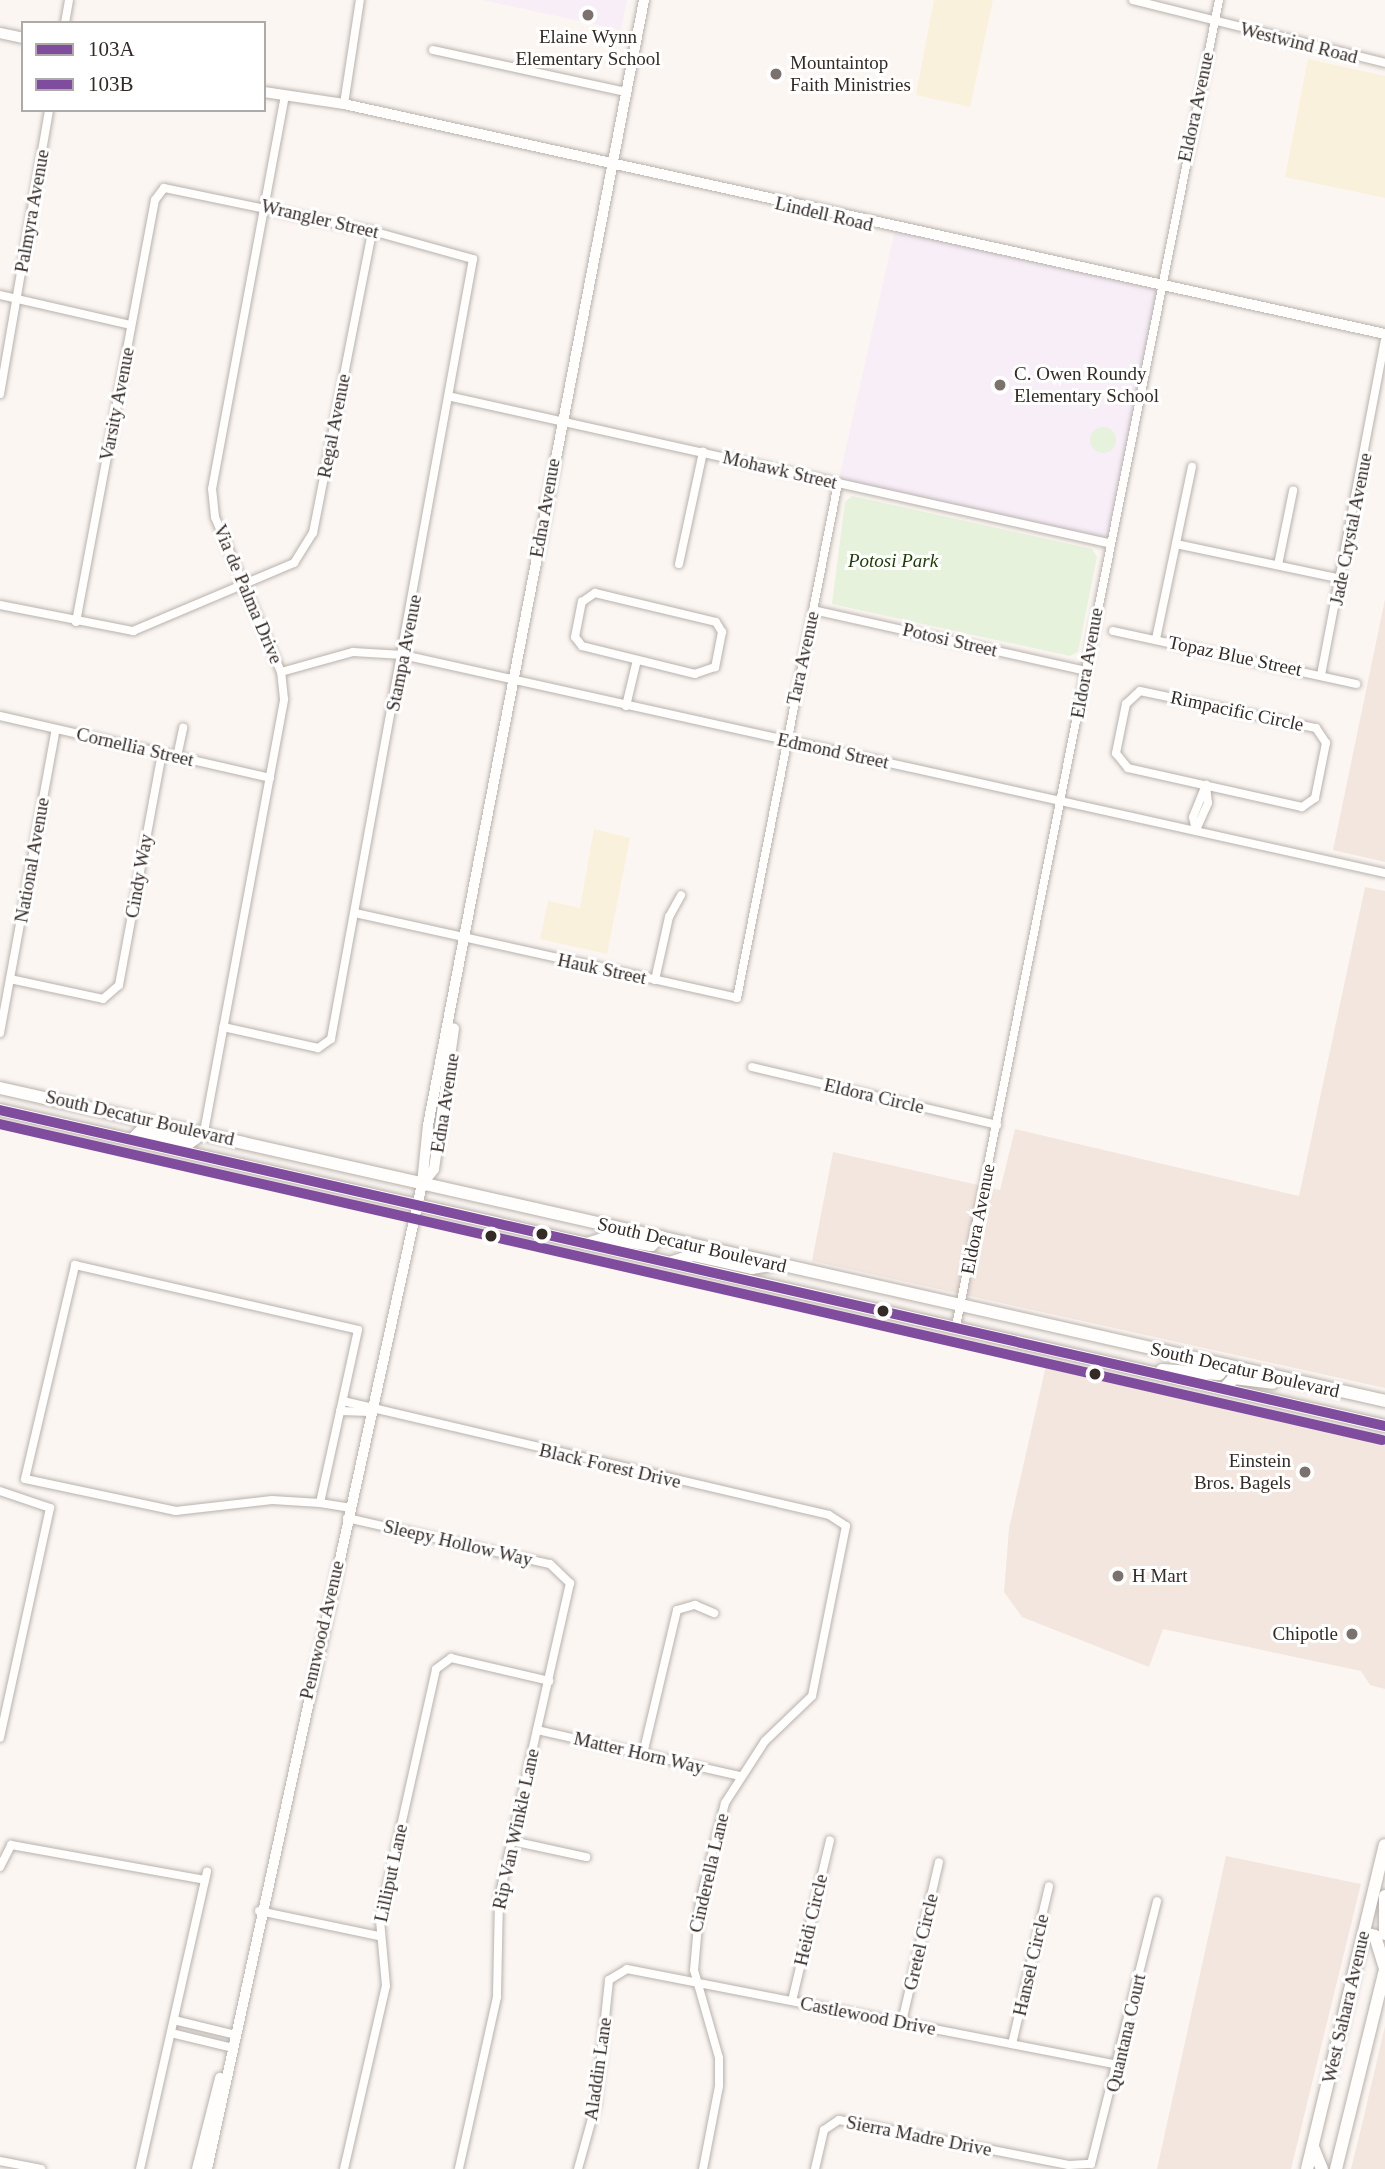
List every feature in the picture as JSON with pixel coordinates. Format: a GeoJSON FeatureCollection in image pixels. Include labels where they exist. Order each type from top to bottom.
{"type":"FeatureCollection","features":[{"type":"Feature","properties":{"kind":"main road","name":"South Decatur Boulevard"},"geometry":{"type":"LineString","coordinates":[[0,1088],[204,1132],[587,1244],[956,1326],[1385,1426]]}},
{"type":"Feature","properties":{"kind":"main road","name":"South Decatur Boulevard"},"geometry":{"type":"LineString","coordinates":[[0,1110],[133,1139],[661,1237],[1385,1401]]}},
{"type":"Feature","properties":{"kind":"main road"},"geometry":{"type":"LineString","coordinates":[[133,1139],[140,1132],[189,1143],[204,1132]]}},
{"type":"Feature","properties":{"kind":"main road"},"geometry":{"type":"LineString","coordinates":[[587,1244],[605,1238],[651,1245],[661,1237]]}},
{"type":"Feature","properties":{"kind":"main road"},"geometry":{"type":"LineString","coordinates":[[670,1263],[693,1255],[752,1268],[777,1263]]}},
{"type":"Feature","properties":{"kind":"main road"},"geometry":{"type":"LineString","coordinates":[[1087,1357],[1090,1335]]}},
{"type":"Feature","properties":{"kind":"main road"},"geometry":{"type":"LineString","coordinates":[[1149,1371],[1219,1374],[1226,1366]]}},
{"type":"Feature","properties":{"kind":"main road"},"geometry":{"type":"LineString","coordinates":[[1224,1389],[1234,1378],[1305,1383]]}},
{"type":"Feature","properties":{"kind":"main road","name":"West Sahara Avenue"},"geometry":{"type":"LineString","coordinates":[[1307,2169],[1385,1845]]}},
{"type":"Feature","properties":{"kind":"main road"},"geometry":{"type":"LineString","coordinates":[[1379,1869],[1385,1896],[1385,1934]]}},
{"type":"Feature","properties":{"kind":"main road"},"geometry":{"type":"LineString","coordinates":[[1364,1933],[1375,1936],[1385,1969]]}},
{"type":"Feature","properties":{"kind":"main road","name":"West Sahara Avenue"},"geometry":{"type":"LineString","coordinates":[[1336,2169],[1385,1969]]}},
{"type":"Feature","properties":{"kind":"main road"},"geometry":{"type":"LineString","coordinates":[[1313,2147],[1322,2169]]}},
{"type":"Feature","properties":{"kind":"street"},"geometry":{"type":"LineString","coordinates":[[65,21],[69,0]]}},
{"type":"Feature","properties":{"kind":"street"},"geometry":{"type":"LineString","coordinates":[[344,104],[360,0]]}},
{"type":"Feature","properties":{"kind":"street","name":"Edna Avenue"},"geometry":{"type":"LineString","coordinates":[[420,1194],[434,1169],[454,1018],[561,420],[644,0]]}},
{"type":"Feature","properties":{"kind":"street","name":"Westwind Road"},"geometry":{"type":"LineString","coordinates":[[1133,0],[1215,17],[1385,63]]}},
{"type":"Feature","properties":{"kind":"street","name":"Eldora Avenue"},"geometry":{"type":"LineString","coordinates":[[956,1326],[1086,671],[1108,543],[1219,0]]}},
{"type":"Feature","properties":{"kind":"street"},"geometry":{"type":"LineString","coordinates":[[0,33],[21,38]]}},
{"type":"Feature","properties":{"kind":"street"},"geometry":{"type":"LineString","coordinates":[[433,50],[626,92]]}},
{"type":"Feature","properties":{"kind":"street","name":"Lindell Road"},"geometry":{"type":"LineString","coordinates":[[266,92],[344,104],[1385,334]]}},
{"type":"Feature","properties":{"kind":"street","name":"Via de Palma Drive"},"geometry":{"type":"LineString","coordinates":[[204,1132],[284,699],[281,672],[215,517],[212,489],[285,97]]}},
{"type":"Feature","properties":{"kind":"street","name":"Palmyra Avenue"},"geometry":{"type":"LineString","coordinates":[[0,394],[49,112]]}},
{"type":"Feature","properties":{"kind":"street","name":"Wrangler Street"},"geometry":{"type":"LineString","coordinates":[[164,188],[265,206],[372,231],[473,259]]}},
{"type":"Feature","properties":{"kind":"street","name":"Varsity Avenue"},"geometry":{"type":"LineString","coordinates":[[76,622],[155,200],[164,188]]}},
{"type":"Feature","properties":{"kind":"street","name":"Regal Avenue"},"geometry":{"type":"LineString","coordinates":[[246,587],[294,563],[313,533],[372,231]]}},
{"type":"Feature","properties":{"kind":"street","name":"Stampa Avenue"},"geometry":{"type":"LineString","coordinates":[[223,1027],[326,1045],[355,913],[452,397],[473,259]]}},
{"type":"Feature","properties":{"kind":"street"},"geometry":{"type":"LineString","coordinates":[[0,295],[131,325]]}},
{"type":"Feature","properties":{"kind":"street","name":"Jade Crystal Avenue"},"geometry":{"type":"LineString","coordinates":[[1321,675],[1342,579],[1385,341]]}},
{"type":"Feature","properties":{"kind":"street","name":"Mohawk Street"},"geometry":{"type":"LineString","coordinates":[[452,397],[1108,543]]}},
{"type":"Feature","properties":{"kind":"street"},"geometry":{"type":"LineString","coordinates":[[679,564],[703,452]]}},
{"type":"Feature","properties":{"kind":"street"},"geometry":{"type":"LineString","coordinates":[[1156,639],[1192,467]]}},
{"type":"Feature","properties":{"kind":"street","name":"Tara Avenue"},"geometry":{"type":"LineString","coordinates":[[737,998],[838,483]]}},
{"type":"Feature","properties":{"kind":"street"},"geometry":{"type":"LineString","coordinates":[[1278,565],[1293,491]]}},
{"type":"Feature","properties":{"kind":"street"},"geometry":{"type":"LineString","coordinates":[[1176,544],[1342,579]]}},
{"type":"Feature","properties":{"kind":"street"},"geometry":{"type":"LineString","coordinates":[[0,604],[115,631],[148,628],[246,587]]}},
{"type":"Feature","properties":{"kind":"street"},"geometry":{"type":"LineString","coordinates":[[586,597],[710,619],[722,632],[711,672],[637,660],[578,642],[586,597]]}},
{"type":"Feature","properties":{"kind":"street","name":"Potosi Street"},"geometry":{"type":"LineString","coordinates":[[813,610],[1086,671]]}},
{"type":"Feature","properties":{"kind":"street","name":"Topaz Blue Street"},"geometry":{"type":"LineString","coordinates":[[1113,631],[1356,684]]}},
{"type":"Feature","properties":{"kind":"street","name":"Edmond Street"},"geometry":{"type":"LineString","coordinates":[[281,672],[353,652],[403,655],[1385,873]]}},
{"type":"Feature","properties":{"kind":"street"},"geometry":{"type":"LineString","coordinates":[[626,706],[637,660]]}},
{"type":"Feature","properties":{"kind":"street","name":"Rimpacific Circle"},"geometry":{"type":"LineString","coordinates":[[1140,691],[1316,728],[1326,743],[1315,798],[1302,807],[1206,785],[1119,762],[1131,696],[1140,691]]}},
{"type":"Feature","properties":{"kind":"street","name":"Cornellia Street"},"geometry":{"type":"LineString","coordinates":[[0,716],[270,778]]}},
{"type":"Feature","properties":{"kind":"street"},"geometry":{"type":"LineString","coordinates":[[177,757],[183,728]]}},
{"type":"Feature","properties":{"kind":"street","name":"National Avenue"},"geometry":{"type":"LineString","coordinates":[[0,1033],[56,729]]}},
{"type":"Feature","properties":{"kind":"street","name":"Cindy Way"},"geometry":{"type":"LineString","coordinates":[[10,979],[111,997],[119,985],[162,753]]}},
{"type":"Feature","properties":{"kind":"street"},"geometry":{"type":"LineString","coordinates":[[1196,830],[1207,810],[1206,785]]}},
{"type":"Feature","properties":{"kind":"street"},"geometry":{"type":"LineString","coordinates":[[655,980],[668,917],[681,895]]}},
{"type":"Feature","properties":{"kind":"street","name":"Hauk Street"},"geometry":{"type":"LineString","coordinates":[[355,913],[737,998]]}},
{"type":"Feature","properties":{"kind":"street","name":"Eldora Circle"},"geometry":{"type":"LineString","coordinates":[[752,1068],[997,1125]]}},
{"type":"Feature","properties":{"kind":"street","name":"Pennwood Avenue"},"geometry":{"type":"LineString","coordinates":[[207,2169],[229,2047],[420,1194]]}},
{"type":"Feature","properties":{"kind":"street","name":"Sleepy Hollow Way"},"geometry":{"type":"LineString","coordinates":[[343,1401],[358,1331],[75,1265],[25,1479],[176,1511],[272,1500],[320,1503],[349,1513],[550,1564],[567,1574]]}},
{"type":"Feature","properties":{"kind":"street"},"geometry":{"type":"LineString","coordinates":[[320,1503],[343,1401],[371,1412]]}},
{"type":"Feature","properties":{"kind":"street"},"geometry":{"type":"LineString","coordinates":[[340,1411],[371,1412]]}},
{"type":"Feature","properties":{"kind":"street","name":"Black Forest Drive"},"geometry":{"type":"LineString","coordinates":[[371,1412],[829,1515],[846,1526]]}},
{"type":"Feature","properties":{"kind":"street"},"geometry":{"type":"LineString","coordinates":[[0,1491],[50,1508],[0,1738]]}},
{"type":"Feature","properties":{"kind":"street","name":"Cinderella Lane"},"geometry":{"type":"LineString","coordinates":[[703,2169],[719,2058],[697,1982],[692,1941],[700,1902],[725,1803],[765,1741],[795,1719],[812,1696],[846,1526]]}},
{"type":"Feature","properties":{"kind":"street","name":"Rip Van Winkle Lane"},"geometry":{"type":"LineString","coordinates":[[459,2169],[498,1997],[496,1930],[512,1841],[549,1681],[567,1574]]}},
{"type":"Feature","properties":{"kind":"street"},"geometry":{"type":"LineString","coordinates":[[643,1754],[677,1610],[695,1605],[714,1613]]}},
{"type":"Feature","properties":{"kind":"street","name":"Lilliput Lane"},"geometry":{"type":"LineString","coordinates":[[344,2169],[386,1986],[379,1936],[436,1669],[443,1661],[549,1681]]}},
{"type":"Feature","properties":{"kind":"street","name":"Matter Horn Way"},"geometry":{"type":"LineString","coordinates":[[537,1730],[740,1776]]}},
{"type":"Feature","properties":{"kind":"street","name":"Heidi Circle"},"geometry":{"type":"LineString","coordinates":[[792,2001],[830,1840]]}},
{"type":"Feature","properties":{"kind":"street"},"geometry":{"type":"LineString","coordinates":[[512,1841],[586,1857]]}},
{"type":"Feature","properties":{"kind":"street"},"geometry":{"type":"LineString","coordinates":[[0,1867],[12,1845],[206,1875],[140,2169]]}},
{"type":"Feature","properties":{"kind":"street","name":"Gretel Circle"},"geometry":{"type":"LineString","coordinates":[[902,2022],[940,1862]]}},
{"type":"Feature","properties":{"kind":"street","name":"Hansel Circle"},"geometry":{"type":"LineString","coordinates":[[1012,2044],[1049,1886]]}},
{"type":"Feature","properties":{"kind":"street","name":"Quantana Court"},"geometry":{"type":"LineString","coordinates":[[1091,2164],[1157,1901]]}},
{"type":"Feature","properties":{"kind":"street"},"geometry":{"type":"LineString","coordinates":[[259,1911],[379,1936]]}},
{"type":"Feature","properties":{"kind":"street","name":"Castlewood Drive"},"geometry":{"type":"LineString","coordinates":[[618,1972],[697,1982],[1118,2065]]}},
{"type":"Feature","properties":{"kind":"street","name":"Aladdin Lane"},"geometry":{"type":"LineString","coordinates":[[578,2169],[596,2104],[609,1980],[618,1972]]}},
{"type":"Feature","properties":{"kind":"street"},"geometry":{"type":"LineString","coordinates":[[174,2020],[232,2034]]}},
{"type":"Feature","properties":{"kind":"street"},"geometry":{"type":"LineString","coordinates":[[170,2033],[229,2047]]}},
{"type":"Feature","properties":{"kind":"street","name":"Pennwood Avenue"},"geometry":{"type":"LineString","coordinates":[[197,2169],[225,2066]]}},
{"type":"Feature","properties":{"kind":"street","name":"Sierra Madre Drive"},"geometry":{"type":"LineString","coordinates":[[815,2169],[830,2123],[1069,2165],[1091,2164]]}},
{"type":"Feature","properties":{"kind":"street"},"geometry":{"type":"LineString","coordinates":[[0,2161],[41,2169]]}},
{"type":"Feature","properties":{"kind":"shaded area","name":"Elaine Wynn Elementary School"},"geometry":{"type":"Polygon","coordinates":[[[482,0],[627,0],[621,30],[482,0]]]}},
{"type":"Feature","properties":{"kind":"shaded area","name":"C. Owen Roundy Elementary School"},"geometry":{"type":"Polygon","coordinates":[[[895,230],[1159,286],[1108,543],[838,483],[895,230]]]}},
{"type":"Feature","properties":{"kind":"shaded area"},"geometry":{"type":"Polygon","coordinates":[[[1385,599],[1385,862],[1333,850],[1385,599]]]}},
{"type":"Feature","properties":{"kind":"shaded area"},"geometry":{"type":"Polygon","coordinates":[[[1365,887],[1385,891],[1385,1388],[812,1261],[833,1152],[1000,1190],[1015,1129],[1299,1196],[1365,887]]]}},
{"type":"Feature","properties":{"kind":"shaded area"},"geometry":{"type":"Polygon","coordinates":[[[1047,1361],[1385,1443],[1385,1689],[1370,1685],[1361,1671],[1163,1629],[1149,1667],[1022,1617],[1004,1592],[1009,1528],[1047,1361]]]}},
{"type":"Feature","properties":{"kind":"shaded area"},"geometry":{"type":"Polygon","coordinates":[[[1226,1856],[1361,1884],[1291,2169],[1157,2169],[1226,1856]]]}},
{"type":"Feature","properties":{"kind":"shaded area"},"geometry":{"type":"Polygon","coordinates":[[[1385,2026],[1385,2169],[1351,2169],[1363,2120],[1385,2026]]]}},
{"type":"Feature","properties":{"kind":"green space"},"geometry":{"type":"Polygon","coordinates":[[[1103,427],[1112,431],[1116,440],[1112,449],[1103,453],[1094,449],[1090,440],[1094,431],[1103,427]]]}},
{"type":"Feature","properties":{"kind":"green space","name":"Potosi Park"},"geometry":{"type":"Polygon","coordinates":[[[852,496],[1092,549],[1097,557],[1078,652],[1070,656],[832,604],[845,502],[852,496]]]}},
{"type":"Feature","properties":{"kind":"sand"},"geometry":{"type":"Polygon","coordinates":[[[934,0],[993,0],[970,107],[916,95],[934,0]]]}},
{"type":"Feature","properties":{"kind":"sand"},"geometry":{"type":"Polygon","coordinates":[[[1308,59],[1385,76],[1385,198],[1285,177],[1308,59]]]}},
{"type":"Feature","properties":{"kind":"sand"},"geometry":{"type":"Polygon","coordinates":[[[594,829],[630,838],[607,954],[540,939],[548,901],[580,908],[594,829]]]}},
{"type":"Feature","properties":{"kind":"transit line","name":"103A"},"geometry":{"type":"LineString","coordinates":[[0,1110],[1385,1426]]}},
{"type":"Feature","properties":{"kind":"transit line","name":"103B"},"geometry":{"type":"LineString","coordinates":[[0,1124],[1382,1440]]}},
{"type":"Feature","properties":{"kind":"place","name":"Elaine Wynn Elementary School"},"geometry":{"type":"Point","coordinates":[588,15]}},
{"type":"Feature","properties":{"kind":"place","name":"Mountaintop Faith Ministries"},"geometry":{"type":"Point","coordinates":[776,74]}},
{"type":"Feature","properties":{"kind":"place","name":"C. Owen Roundy Elementary School"},"geometry":{"type":"Point","coordinates":[1000,385]}},
{"type":"Feature","properties":{"kind":"place","name":"Einstein Bros. Bagels"},"geometry":{"type":"Point","coordinates":[1305,1472]}},
{"type":"Feature","properties":{"kind":"place","name":"H Mart"},"geometry":{"type":"Point","coordinates":[1118,1576]}},
{"type":"Feature","properties":{"kind":"place","name":"Chipotle"},"geometry":{"type":"Point","coordinates":[1352,1634]}}]}
